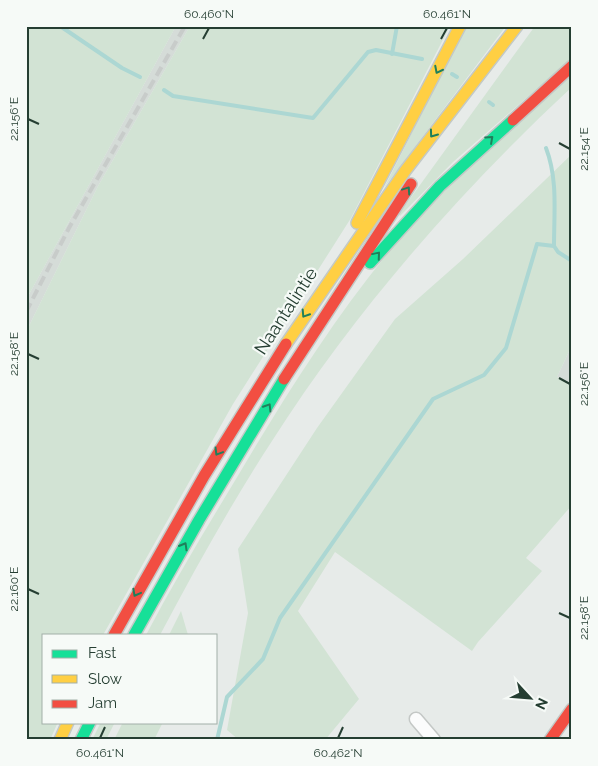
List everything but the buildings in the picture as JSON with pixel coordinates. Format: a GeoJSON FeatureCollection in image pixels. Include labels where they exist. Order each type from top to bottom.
{"type":"FeatureCollection","features":[{"type":"Feature","properties":{"kind":"main road"},"geometry":{"type":"LineString","coordinates":[[331,273],[460,26]]}},
{"type":"Feature","properties":{"kind":"main road","name":"Naantalintie"},"geometry":{"type":"LineString","coordinates":[[115,634],[200,482],[331,273],[450,112],[517,26]]}},
{"type":"Feature","properties":{"kind":"main road","name":"Naantalintie"},"geometry":{"type":"LineString","coordinates":[[135,634],[214,494],[322,319],[422,167],[522,26]]}},
{"type":"Feature","properties":{"kind":"main road"},"geometry":{"type":"LineString","coordinates":[[322,319],[399,229],[440,186],[572,66]]}},
{"type":"Feature","properties":{"kind":"main road"},"geometry":{"type":"LineString","coordinates":[[550,740],[572,709]]}},
{"type":"Feature","properties":{"kind":"main road"},"geometry":{"type":"LineString","coordinates":[[60,740],[67,724]]}},
{"type":"Feature","properties":{"kind":"main road"},"geometry":{"type":"LineString","coordinates":[[81,740],[89,724]]}},
{"type":"Feature","properties":{"kind":"street"},"geometry":{"type":"LineString","coordinates":[[416,718],[434,740]]}},
{"type":"Feature","properties":{"kind":"shaded area"},"geometry":{"type":"Polygon","coordinates":[[[176,26],[190,26],[98,186],[26,332],[26,300],[176,26]]]}},
{"type":"Feature","properties":{"kind":"shaded area"},"geometry":{"type":"Polygon","coordinates":[[[572,345],[572,383],[557,377],[572,345]]]}},
{"type":"Feature","properties":{"kind":"green space"},"geometry":{"type":"Polygon","coordinates":[[[26,26],[176,26],[26,300],[26,26]]]}},
{"type":"Feature","properties":{"kind":"green space"},"geometry":{"type":"Polygon","coordinates":[[[190,26],[450,26],[351,218],[233,404],[104,634],[42,634],[42,724],[57,724],[50,740],[26,740],[26,332],[98,186],[190,26]]]}},
{"type":"Feature","properties":{"kind":"green space"},"geometry":{"type":"Polygon","coordinates":[[[466,26],[506,26],[384,188],[466,26]]]}},
{"type":"Feature","properties":{"kind":"green space"},"geometry":{"type":"Polygon","coordinates":[[[535,26],[572,26],[572,58],[453,162],[400,216],[399,214],[535,26]]]}},
{"type":"Feature","properties":{"kind":"green space"},"geometry":{"type":"Polygon","coordinates":[[[572,75],[572,87],[489,168],[449,211],[338,346],[304,393],[242,489],[161,634],[147,634],[191,554],[273,417],[327,334],[387,254],[430,206],[572,75]]]}},
{"type":"Feature","properties":{"kind":"green space"},"geometry":{"type":"Polygon","coordinates":[[[572,154],[572,345],[557,377],[572,383],[572,505],[526,558],[542,571],[472,651],[335,552],[298,611],[359,699],[325,740],[239,740],[227,730],[248,613],[238,549],[317,428],[395,319],[463,259],[572,154]]]}},
{"type":"Feature","properties":{"kind":"green space"},"geometry":{"type":"Polygon","coordinates":[[[181,611],[188,634],[170,634],[181,611]]]}},
{"type":"Feature","properties":{"kind":"green space"},"geometry":{"type":"Polygon","coordinates":[[[100,724],[114,724],[106,740],[92,740],[100,724]]]}},
{"type":"Feature","properties":{"kind":"green space"},"geometry":{"type":"Polygon","coordinates":[[[122,724],[162,724],[154,740],[114,740],[122,724]]]}},
{"type":"Feature","properties":{"kind":"waterway"},"geometry":{"type":"LineString","coordinates":[[60,26],[122,68],[140,77]]}},
{"type":"Feature","properties":{"kind":"waterway"},"geometry":{"type":"LineString","coordinates":[[392,54],[397,26]]}},
{"type":"Feature","properties":{"kind":"waterway"},"geometry":{"type":"LineString","coordinates":[[164,90],[173,96],[313,118],[368,52],[376,50],[422,59]]}},
{"type":"Feature","properties":{"kind":"waterway"},"geometry":{"type":"LineString","coordinates":[[452,74],[457,77]]}},
{"type":"Feature","properties":{"kind":"waterway"},"geometry":{"type":"LineString","coordinates":[[489,102],[493,105]]}},
{"type":"Feature","properties":{"kind":"waterway"},"geometry":{"type":"LineString","coordinates":[[217,740],[227,697],[263,659],[280,618],[433,399],[484,375],[506,348],[537,244],[554,246],[554,184],[546,148]]}},
{"type":"Feature","properties":{"kind":"waterway"},"geometry":{"type":"LineString","coordinates":[[554,246],[558,252],[572,261]]}},
{"type":"Feature","properties":{"kind":"railway"},"geometry":{"type":"LineString","coordinates":[[26,312],[69,228],[185,26]]}},
{"type":"Feature","properties":{"kind":"traffic: fast"},"geometry":{"type":"LineString","coordinates":[[370,263],[440,186],[513,120]]}},
{"type":"Feature","properties":{"kind":"traffic: fast"},"geometry":{"type":"LineString","coordinates":[[135,634],[199,520],[284,379]]}},
{"type":"Feature","properties":{"kind":"traffic: fast"},"geometry":{"type":"LineString","coordinates":[[81,740],[89,724]]}},
{"type":"Feature","properties":{"kind":"traffic: slow"},"geometry":{"type":"LineString","coordinates":[[357,223],[460,26]]}},
{"type":"Feature","properties":{"kind":"traffic: slow"},"geometry":{"type":"LineString","coordinates":[[286,344],[405,171],[517,26]]}},
{"type":"Feature","properties":{"kind":"traffic: slow"},"geometry":{"type":"LineString","coordinates":[[60,740],[67,724]]}},
{"type":"Feature","properties":{"kind":"traffic: jam"},"geometry":{"type":"LineString","coordinates":[[513,120],[572,66]]}},
{"type":"Feature","properties":{"kind":"traffic: jam"},"geometry":{"type":"LineString","coordinates":[[284,379],[411,184]]}},
{"type":"Feature","properties":{"kind":"traffic: jam"},"geometry":{"type":"LineString","coordinates":[[115,634],[204,476],[286,344]]}},
{"type":"Feature","properties":{"kind":"traffic: jam"},"geometry":{"type":"LineString","coordinates":[[550,740],[572,709]]}}]}
